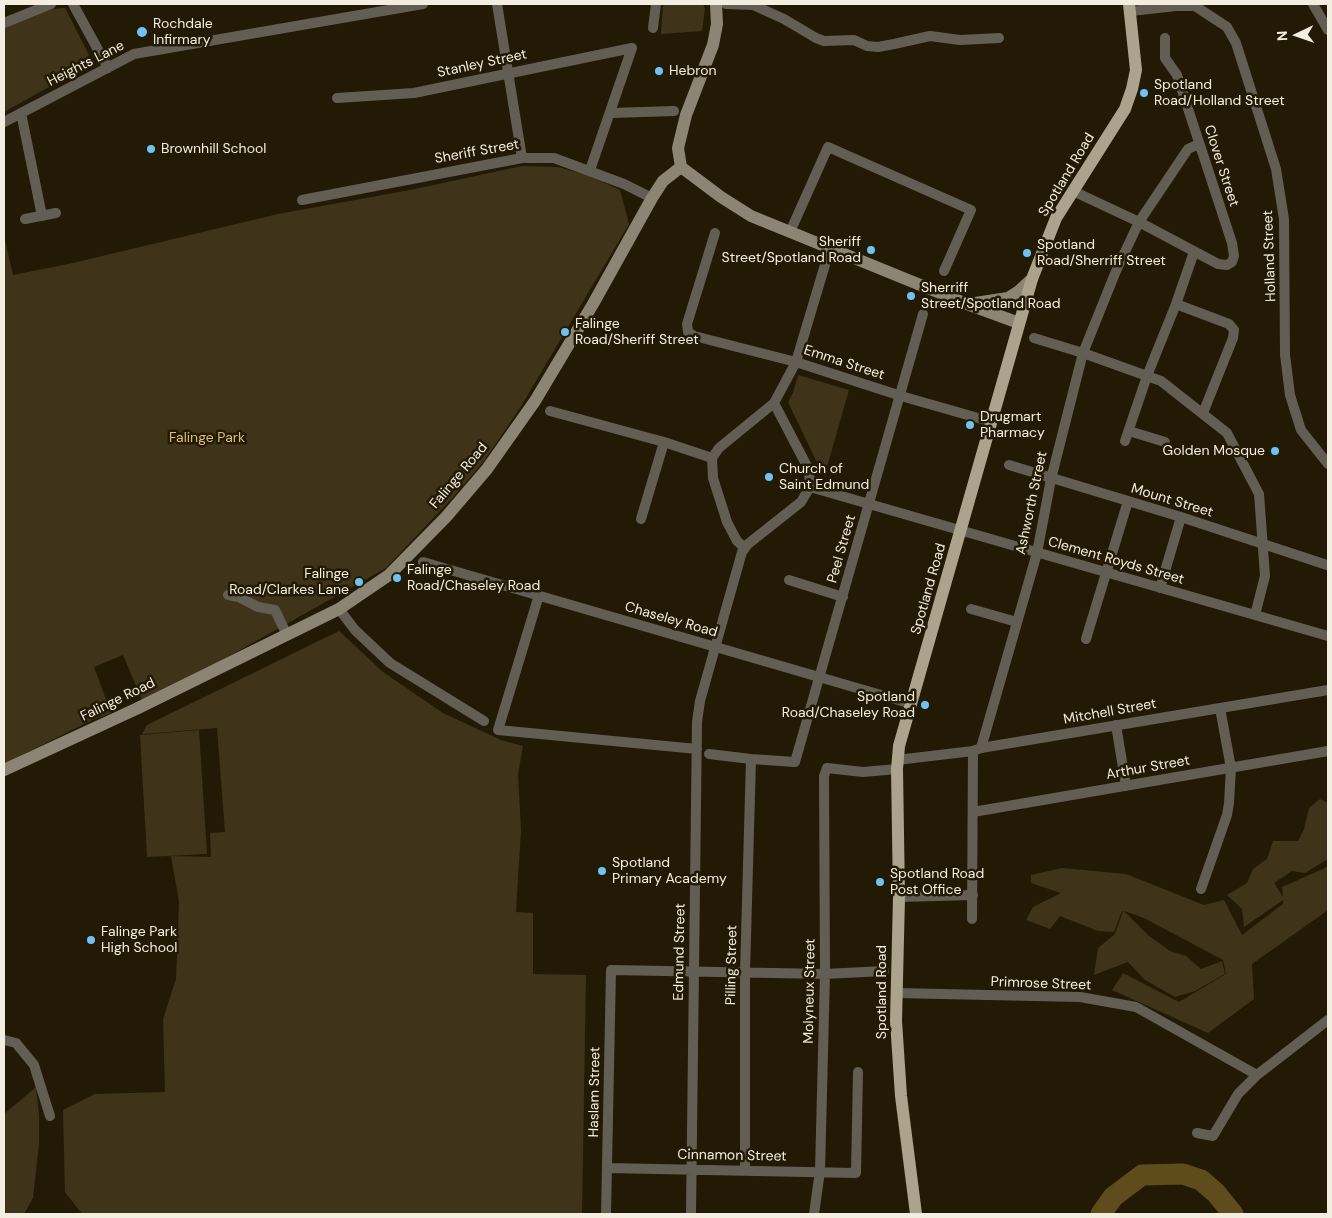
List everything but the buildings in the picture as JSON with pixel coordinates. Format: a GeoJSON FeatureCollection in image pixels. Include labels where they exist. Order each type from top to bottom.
{"type":"FeatureCollection","features":[{"type":"Feature","properties":{"kind":"main road"},"geometry":{"type":"LineString","coordinates":[[716,4],[713,45],[686,115],[678,148],[681,167],[721,197],[751,216],[967,304],[1019,323]]}},
{"type":"Feature","properties":{"kind":"main road","name":"Spotland Road"},"geometry":{"type":"LineString","coordinates":[[916,1214],[901,1096],[896,1021],[899,897],[897,765],[900,746],[1032,279],[1056,218],[1125,109],[1132,88],[1136,70],[1130,8]]}},
{"type":"Feature","properties":{"kind":"main road","name":"Falinge Road"},"geometry":{"type":"LineString","coordinates":[[4,770],[136,709],[339,609],[389,575],[446,517],[485,472],[535,401],[593,304],[652,198],[663,181],[681,167]]}},
{"type":"Feature","properties":{"kind":"main road"},"geometry":{"type":"LineString","coordinates":[[967,304],[1008,298],[1032,279]]}},
{"type":"Feature","properties":{"kind":"street"},"geometry":{"type":"LineString","coordinates":[[4,23],[51,4]]}},
{"type":"Feature","properties":{"kind":"street"},"geometry":{"type":"LineString","coordinates":[[73,4],[108,68]]}},
{"type":"Feature","properties":{"kind":"street","name":"Heights Lane"},"geometry":{"type":"LineString","coordinates":[[4,122],[134,54],[423,4]]}},
{"type":"Feature","properties":{"kind":"street"},"geometry":{"type":"LineString","coordinates":[[497,4],[522,158]]}},
{"type":"Feature","properties":{"kind":"street"},"geometry":{"type":"LineString","coordinates":[[653,28],[656,4]]}},
{"type":"Feature","properties":{"kind":"street"},"geometry":{"type":"LineString","coordinates":[[726,4],[753,5],[824,41],[854,40],[867,46],[878,47],[930,36],[960,40],[999,38]]}},
{"type":"Feature","properties":{"kind":"street"},"geometry":{"type":"LineString","coordinates":[[1313,4],[1328,30]]}},
{"type":"Feature","properties":{"kind":"street","name":"Holland Street"},"geometry":{"type":"LineString","coordinates":[[1130,8],[1195,5],[1227,28],[1236,44],[1276,169],[1284,219],[1285,355],[1290,395],[1301,430],[1327,459]]}},
{"type":"Feature","properties":{"kind":"street","name":"Clover Street"},"geometry":{"type":"LineString","coordinates":[[1165,38],[1165,58],[1177,74],[1234,250],[1234,259],[1230,264],[1218,264],[1194,252]]}},
{"type":"Feature","properties":{"kind":"street","name":"Stanley Street"},"geometry":{"type":"LineString","coordinates":[[337,98],[414,93],[508,72],[632,48],[611,112]]}},
{"type":"Feature","properties":{"kind":"street"},"geometry":{"type":"LineString","coordinates":[[590,170],[611,112],[674,111]]}},
{"type":"Feature","properties":{"kind":"street"},"geometry":{"type":"LineString","coordinates":[[21,113],[42,216]]}},
{"type":"Feature","properties":{"kind":"street","name":"Ashworth Street"},"geometry":{"type":"LineString","coordinates":[[972,918],[973,812],[977,749],[1037,553],[1050,478],[1083,353],[1116,271],[1139,222],[1188,150],[1199,144]]}},
{"type":"Feature","properties":{"kind":"street"},"geometry":{"type":"LineString","coordinates":[[790,232],[828,147],[970,210],[944,271]]}},
{"type":"Feature","properties":{"kind":"street","name":"Sheriff Street"},"geometry":{"type":"LineString","coordinates":[[302,200],[522,158],[554,158],[590,170],[652,198]]}},
{"type":"Feature","properties":{"kind":"street"},"geometry":{"type":"LineString","coordinates":[[1073,191],[1139,222],[1194,252],[1176,304],[1147,376],[1126,441]]}},
{"type":"Feature","properties":{"kind":"street"},"geometry":{"type":"LineString","coordinates":[[25,219],[56,213]]}},
{"type":"Feature","properties":{"kind":"street","name":"Emma Street"},"geometry":{"type":"LineString","coordinates":[[715,233],[687,324],[688,332],[694,336],[796,362],[901,396],[992,422]]}},
{"type":"Feature","properties":{"kind":"street"},"geometry":{"type":"LineString","coordinates":[[774,403],[809,470],[810,488],[801,502],[745,548],[737,542],[727,522],[713,478],[712,458],[719,448],[774,403],[796,362],[830,248]]}},
{"type":"Feature","properties":{"kind":"street"},"geometry":{"type":"LineString","coordinates":[[1176,304],[1229,324],[1234,330],[1233,338],[1203,413]]}},
{"type":"Feature","properties":{"kind":"street","name":"Peel Street"},"geometry":{"type":"LineString","coordinates":[[751,759],[795,762],[923,314]]}},
{"type":"Feature","properties":{"kind":"street"},"geometry":{"type":"LineString","coordinates":[[1034,338],[1083,353],[1161,381],[1227,433],[1260,494],[1265,576],[1255,615]]}},
{"type":"Feature","properties":{"kind":"street"},"geometry":{"type":"LineString","coordinates":[[550,411],[664,442],[712,458]]}},
{"type":"Feature","properties":{"kind":"street"},"geometry":{"type":"LineString","coordinates":[[1129,430],[1165,442]]}},
{"type":"Feature","properties":{"kind":"street"},"geometry":{"type":"LineString","coordinates":[[641,519],[664,442]]}},
{"type":"Feature","properties":{"kind":"street","name":"Mount Street"},"geometry":{"type":"LineString","coordinates":[[1009,465],[1181,517],[1327,565]]}},
{"type":"Feature","properties":{"kind":"street","name":"Clement Royds Street"},"geometry":{"type":"LineString","coordinates":[[810,488],[1328,636]]}},
{"type":"Feature","properties":{"kind":"street"},"geometry":{"type":"LineString","coordinates":[[1086,639],[1128,501]]}},
{"type":"Feature","properties":{"kind":"street"},"geometry":{"type":"LineString","coordinates":[[1160,588],[1181,517]]}},
{"type":"Feature","properties":{"kind":"street","name":"Edmund Street"},"geometry":{"type":"LineString","coordinates":[[691,1214],[697,722],[700,701],[741,555],[745,548]]}},
{"type":"Feature","properties":{"kind":"street","name":"Chaseley Road"},"geometry":{"type":"LineString","coordinates":[[423,562],[912,704]]}},
{"type":"Feature","properties":{"kind":"street"},"geometry":{"type":"LineString","coordinates":[[789,580],[843,597]]}},
{"type":"Feature","properties":{"kind":"street"},"geometry":{"type":"LineString","coordinates":[[228,595],[239,597],[258,607],[275,610],[287,634]]}},
{"type":"Feature","properties":{"kind":"street"},"geometry":{"type":"LineString","coordinates":[[539,595],[498,730],[696,750]]}},
{"type":"Feature","properties":{"kind":"street"},"geometry":{"type":"LineString","coordinates":[[339,609],[355,630],[390,663],[484,721]]}},
{"type":"Feature","properties":{"kind":"street"},"geometry":{"type":"LineString","coordinates":[[971,609],[1017,622]]}},
{"type":"Feature","properties":{"kind":"street","name":"Mitchell Street"},"geometry":{"type":"LineString","coordinates":[[827,768],[863,772],[977,749],[1328,690]]}},
{"type":"Feature","properties":{"kind":"street"},"geometry":{"type":"LineString","coordinates":[[1201,889],[1227,815],[1231,768],[1220,708]]}},
{"type":"Feature","properties":{"kind":"street"},"geometry":{"type":"LineString","coordinates":[[1116,725],[1126,786]]}},
{"type":"Feature","properties":{"kind":"street","name":"Arthur Street"},"geometry":{"type":"LineString","coordinates":[[973,812],[1328,751]]}},
{"type":"Feature","properties":{"kind":"street"},"geometry":{"type":"LineString","coordinates":[[709,754],[751,759]]}},
{"type":"Feature","properties":{"kind":"street","name":"Pilling Street"},"geometry":{"type":"LineString","coordinates":[[744,1170],[751,759]]}},
{"type":"Feature","properties":{"kind":"street","name":"Molyneux Street"},"geometry":{"type":"LineString","coordinates":[[814,1214],[820,1171],[824,974],[823,826],[824,776],[827,768]]}},
{"type":"Feature","properties":{"kind":"street"},"geometry":{"type":"LineString","coordinates":[[899,897],[973,895]]}},
{"type":"Feature","properties":{"kind":"street","name":"Haslam Street"},"geometry":{"type":"LineString","coordinates":[[606,1214],[611,970],[694,971]]}},
{"type":"Feature","properties":{"kind":"street"},"geometry":{"type":"LineString","coordinates":[[694,971],[824,974],[884,971]]}},
{"type":"Feature","properties":{"kind":"street","name":"Primrose Street"},"geometry":{"type":"LineString","coordinates":[[896,993],[1080,997],[1136,1007],[1257,1075]]}},
{"type":"Feature","properties":{"kind":"street"},"geometry":{"type":"LineString","coordinates":[[1197,1133],[1213,1136],[1238,1094],[1257,1075],[1328,1020]]}},
{"type":"Feature","properties":{"kind":"street"},"geometry":{"type":"LineString","coordinates":[[4,1040],[16,1043],[34,1066],[50,1116]]}},
{"type":"Feature","properties":{"kind":"street","name":"Cinnamon Street"},"geometry":{"type":"LineString","coordinates":[[607,1168],[856,1173],[858,1072]]}},
{"type":"Feature","properties":{"kind":"green space"},"geometry":{"type":"Polygon","coordinates":[[[663,4],[703,4],[705,9],[702,31],[661,34],[663,4]]]}},
{"type":"Feature","properties":{"kind":"green space"},"geometry":{"type":"Polygon","coordinates":[[[65,8],[89,55],[84,64],[78,71],[4,112],[4,28],[53,9],[65,8]]]}},
{"type":"Feature","properties":{"kind":"green space","name":"Falinge Park"},"geometry":{"type":"Polygon","coordinates":[[[522,166],[558,167],[586,175],[620,190],[629,224],[520,408],[484,461],[455,495],[386,568],[199,673],[142,700],[123,655],[94,667],[111,713],[92,720],[4,764],[4,236],[13,275],[73,263],[278,214],[410,190],[522,166]]]}},
{"type":"Feature","properties":{"kind":"green space"},"geometry":{"type":"Polygon","coordinates":[[[798,375],[849,390],[825,474],[821,471],[788,402],[793,393],[798,375]]]}},
{"type":"Feature","properties":{"kind":"green space"},"geometry":{"type":"Polygon","coordinates":[[[339,631],[383,672],[443,713],[501,740],[523,746],[518,774],[521,830],[516,912],[533,913],[533,974],[586,975],[582,1214],[82,1214],[65,1192],[63,1110],[95,1094],[165,1092],[163,1019],[176,979],[179,902],[171,856],[211,857],[210,833],[225,832],[217,728],[142,734],[147,725],[339,631]]]}},
{"type":"Feature","properties":{"kind":"green space"},"geometry":{"type":"Polygon","coordinates":[[[199,730],[207,854],[147,857],[140,735],[199,730]]]}},
{"type":"Feature","properties":{"kind":"green space"},"geometry":{"type":"Polygon","coordinates":[[[1320,799],[1328,803],[1328,859],[1305,873],[1292,871],[1274,883],[1283,897],[1282,887],[1328,865],[1328,910],[1252,964],[1254,999],[1208,1033],[1112,990],[1123,973],[1179,1002],[1226,974],[1223,960],[1144,918],[1124,911],[1149,936],[1170,951],[1186,956],[1201,969],[1222,961],[1225,974],[1195,991],[1175,997],[1145,980],[1128,962],[1094,975],[1098,948],[1115,934],[1123,911],[1114,932],[1098,931],[1060,916],[1050,929],[1026,920],[1033,907],[1061,893],[1031,883],[1031,875],[1062,868],[1126,874],[1204,905],[1224,900],[1242,935],[1283,904],[1283,900],[1244,927],[1242,909],[1227,895],[1247,883],[1253,869],[1267,859],[1273,841],[1298,841],[1304,829],[1309,808],[1320,799]]]}},
{"type":"Feature","properties":{"kind":"green space"},"geometry":{"type":"Polygon","coordinates":[[[36,1087],[39,1115],[39,1144],[33,1198],[24,1214],[4,1214],[4,1114],[36,1087]]]}},
{"type":"Feature","properties":{"kind":"waterway"},"geometry":{"type":"LineString","coordinates":[[1101,1214],[1113,1197],[1142,1175],[1183,1174],[1201,1180],[1216,1193],[1233,1214]]}},
{"type":"Feature","properties":{"kind":"place","name":"Rochdale Infirmary"},"geometry":{"type":"Point","coordinates":[142,32]}},
{"type":"Feature","properties":{"kind":"place","name":"Hebron"},"geometry":{"type":"Point","coordinates":[659,71]}},
{"type":"Feature","properties":{"kind":"place","name":"Spotland Road/Holland Street"},"geometry":{"type":"Point","coordinates":[1144,93]}},
{"type":"Feature","properties":{"kind":"place","name":"Brownhill School"},"geometry":{"type":"Point","coordinates":[151,149]}},
{"type":"Feature","properties":{"kind":"place","name":"Sheriff Street/Spotland Road"},"geometry":{"type":"Point","coordinates":[871,250]}},
{"type":"Feature","properties":{"kind":"place","name":"Spotland Road/Sherriff Street"},"geometry":{"type":"Point","coordinates":[1027,253]}},
{"type":"Feature","properties":{"kind":"place","name":"Sherriff Street/Spotland Road"},"geometry":{"type":"Point","coordinates":[911,296]}},
{"type":"Feature","properties":{"kind":"place","name":"Falinge Road/Sheriff Street"},"geometry":{"type":"Point","coordinates":[565,332]}},
{"type":"Feature","properties":{"kind":"place","name":"Drugmart Pharmacy"},"geometry":{"type":"Point","coordinates":[970,425]}},
{"type":"Feature","properties":{"kind":"place","name":"Golden Mosque"},"geometry":{"type":"Point","coordinates":[1275,451]}},
{"type":"Feature","properties":{"kind":"place","name":"Church of Saint Edmund"},"geometry":{"type":"Point","coordinates":[769,477]}},
{"type":"Feature","properties":{"kind":"place","name":"Falinge Road/Chaseley Road"},"geometry":{"type":"Point","coordinates":[397,578]}},
{"type":"Feature","properties":{"kind":"place","name":"Falinge Road/Clarkes Lane"},"geometry":{"type":"Point","coordinates":[359,582]}},
{"type":"Feature","properties":{"kind":"place","name":"Spotland Road/Chaseley Road"},"geometry":{"type":"Point","coordinates":[925,705]}},
{"type":"Feature","properties":{"kind":"place","name":"Spotland Primary Academy"},"geometry":{"type":"Point","coordinates":[602,871]}},
{"type":"Feature","properties":{"kind":"place","name":"Spotland Road Post Office"},"geometry":{"type":"Point","coordinates":[880,882]}},
{"type":"Feature","properties":{"kind":"place","name":"Falinge Park High School"},"geometry":{"type":"Point","coordinates":[91,940]}}]}
